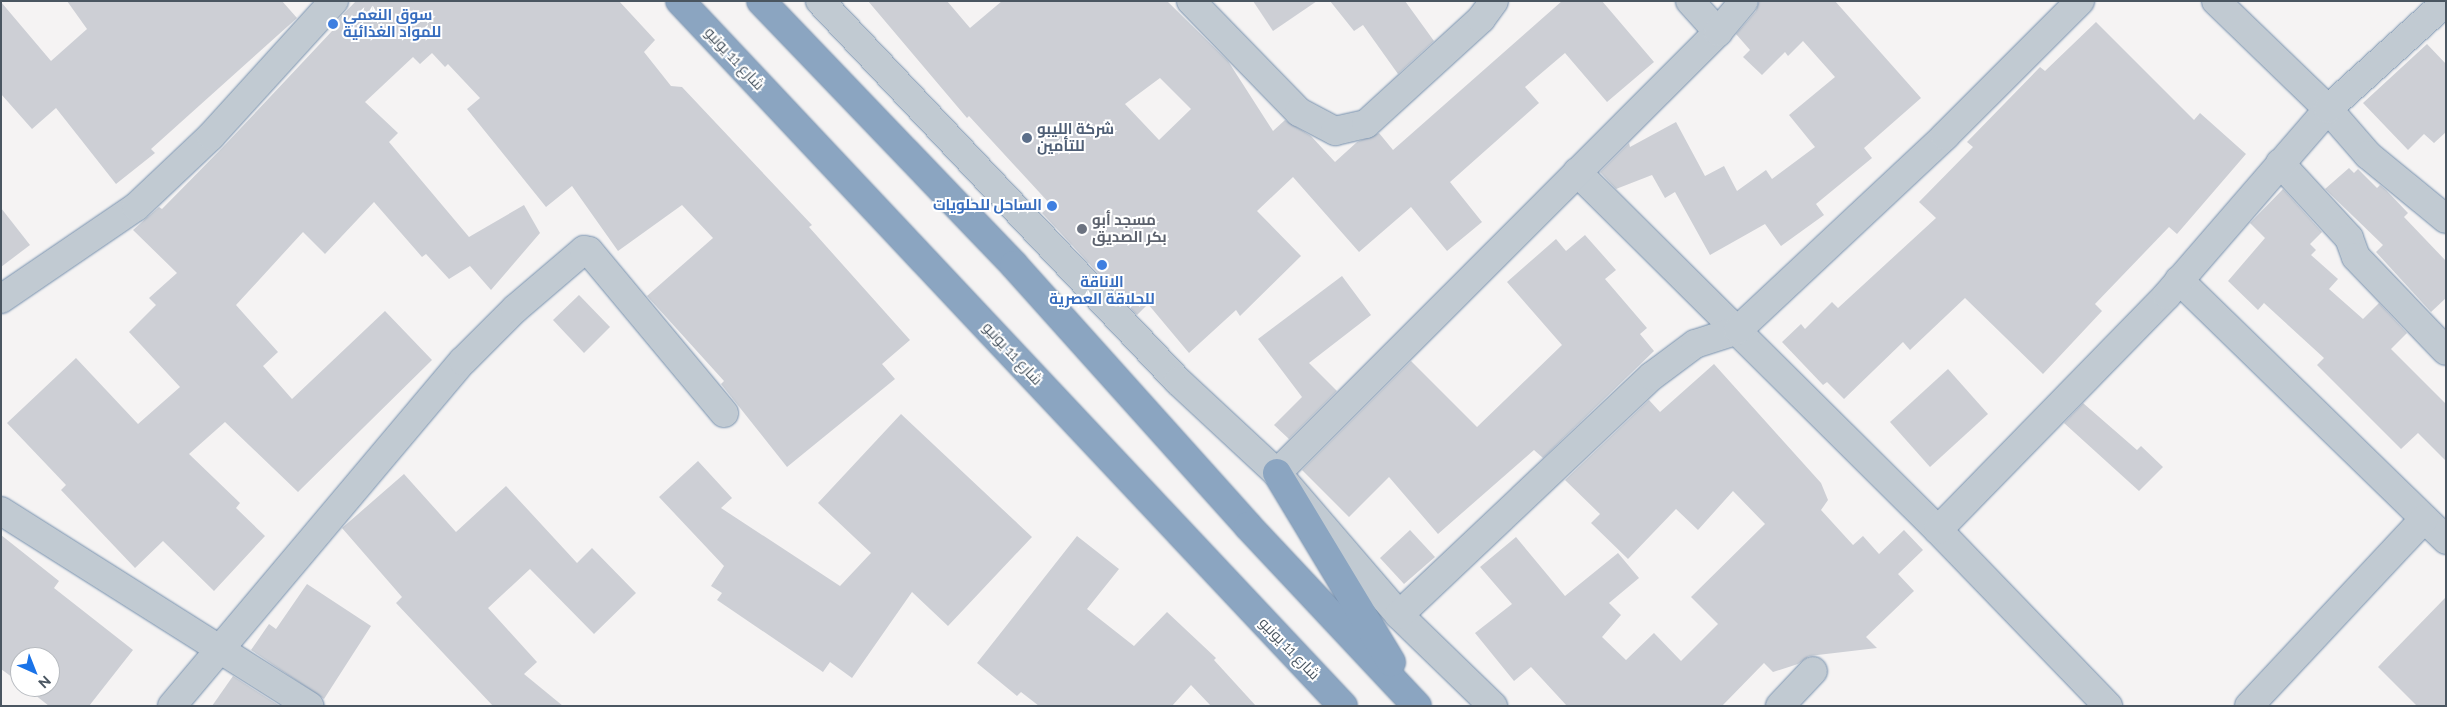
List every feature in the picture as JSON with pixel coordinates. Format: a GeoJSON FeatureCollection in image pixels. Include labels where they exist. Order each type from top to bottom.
{"type":"FeatureCollection","features":[{"type":"Feature","properties":{"kind":"highway","name":"شارع 11 يونيو"},"geometry":{"type":"LineString","coordinates":[[680,1],[1343,706]]}},
{"type":"Feature","properties":{"kind":"highway"},"geometry":{"type":"LineString","coordinates":[[761,1],[1014,265],[1248,526],[1418,706]]}},
{"type":"Feature","properties":{"kind":"highway"},"geometry":{"type":"LineString","coordinates":[[1276,473],[1418,706]]}},
{"type":"Feature","properties":{"kind":"street"},"geometry":{"type":"LineString","coordinates":[[1,299],[136,208],[211,136],[334,1]]}},
{"type":"Feature","properties":{"kind":"street"},"geometry":{"type":"LineString","coordinates":[[820,1],[1178,381],[1276,473],[1399,615],[1493,706]]}},
{"type":"Feature","properties":{"kind":"street"},"geometry":{"type":"LineString","coordinates":[[1191,1],[1299,112],[1335,131],[1366,124],[1481,19],[1494,1]]}},
{"type":"Feature","properties":{"kind":"street"},"geometry":{"type":"LineString","coordinates":[[1690,1],[1718,32]]}},
{"type":"Feature","properties":{"kind":"street"},"geometry":{"type":"LineString","coordinates":[[1276,473],[1718,32],[1744,1]]}},
{"type":"Feature","properties":{"kind":"street"},"geometry":{"type":"LineString","coordinates":[[1399,615],[1652,376],[1695,344],[1738,330],[1945,136],[2080,1]]}},
{"type":"Feature","properties":{"kind":"street"},"geometry":{"type":"LineString","coordinates":[[2216,1],[2328,109],[2368,155],[2446,219]]}},
{"type":"Feature","properties":{"kind":"street"},"geometry":{"type":"LineString","coordinates":[[1938,530],[2179,280],[2328,109],[2446,2]]}},
{"type":"Feature","properties":{"kind":"street"},"geometry":{"type":"LineString","coordinates":[[2280,163],[2349,238],[2356,257],[2446,350]]}},
{"type":"Feature","properties":{"kind":"street"},"geometry":{"type":"LineString","coordinates":[[1578,172],[1938,530],[2108,706]]}},
{"type":"Feature","properties":{"kind":"street"},"geometry":{"type":"LineString","coordinates":[[172,706],[463,361],[515,309],[584,250],[589,251],[724,413]]}},
{"type":"Feature","properties":{"kind":"street"},"geometry":{"type":"LineString","coordinates":[[2179,280],[2446,540]]}},
{"type":"Feature","properties":{"kind":"street"},"geometry":{"type":"LineString","coordinates":[[1,511],[310,706]]}},
{"type":"Feature","properties":{"kind":"street"},"geometry":{"type":"LineString","coordinates":[[2250,706],[2424,519]]}},
{"type":"Feature","properties":{"kind":"street"},"geometry":{"type":"LineString","coordinates":[[1780,706],[1813,670]]}},
{"type":"Feature","properties":{"kind":"building"},"geometry":{"type":"Polygon","coordinates":[[[67,1],[282,1],[297,18],[151,149],[155,153],[116,184],[56,108],[32,129],[1,94],[1,2],[51,61],[87,29],[67,1]]]}},
{"type":"Feature","properties":{"kind":"building"},"geometry":{"type":"Polygon","coordinates":[[[356,1],[619,1],[655,40],[644,52],[671,86],[682,87],[812,225],[809,227],[910,340],[882,364],[895,379],[787,467],[721,384],[724,381],[647,296],[713,238],[682,205],[618,251],[572,186],[546,207],[467,109],[480,98],[448,64],[445,67],[432,53],[420,64],[413,57],[365,102],[398,133],[389,142],[469,237],[524,205],[540,233],[491,290],[470,266],[449,279],[426,254],[422,257],[374,202],[325,254],[303,232],[236,305],[278,352],[263,366],[292,399],[385,311],[432,360],[298,492],[225,422],[189,454],[240,503],[236,508],[265,536],[214,591],[163,541],[135,568],[61,490],[66,485],[7,423],[76,358],[138,424],[180,387],[129,332],[156,305],[149,298],[177,273],[133,230],[159,207],[162,209],[223,147],[333,30],[331,27],[356,1]]]}},
{"type":"Feature","properties":{"kind":"building"},"geometry":{"type":"Polygon","coordinates":[[[868,1],[947,1],[970,28],[1002,1],[1167,1],[1228,61],[1273,131],[1285,120],[1311,136],[1335,162],[1357,142],[1379,133],[1393,150],[1562,1],[1602,1],[1654,62],[1607,102],[1565,53],[1525,87],[1539,103],[1450,182],[1482,222],[1447,251],[1411,207],[1359,252],[1293,177],[1257,211],[1301,256],[1240,316],[1236,310],[1189,353],[1148,304],[1137,315],[1042,213],[1051,205],[969,116],[967,118],[868,1]],[[1160,78],[1125,104],[1159,140],[1191,109],[1160,78]]]}},
{"type":"Feature","properties":{"kind":"building"},"geometry":{"type":"Polygon","coordinates":[[[1253,1],[1317,1],[1273,31],[1253,1]]]}},
{"type":"Feature","properties":{"kind":"building"},"geometry":{"type":"Polygon","coordinates":[[[1330,1],[1405,1],[1434,41],[1398,74],[1363,25],[1354,31],[1330,1]]]}},
{"type":"Feature","properties":{"kind":"building"},"geometry":{"type":"Polygon","coordinates":[[[1759,1],[1835,1],[1921,98],[1864,148],[1872,158],[1816,204],[1824,215],[1781,246],[1765,224],[1710,255],[1675,192],[1665,198],[1652,175],[1616,189],[1600,172],[1629,143],[1630,147],[1676,122],[1705,176],[1724,166],[1737,191],[1766,170],[1772,179],[1815,147],[1789,115],[1835,77],[1803,41],[1788,56],[1785,52],[1762,75],[1743,57],[1750,50],[1736,34],[1756,11],[1759,1]]]}},
{"type":"Feature","properties":{"kind":"building"},"geometry":{"type":"Polygon","coordinates":[[[2096,22],[2194,120],[2200,113],[2246,154],[2177,234],[2169,227],[2095,304],[2102,311],[2043,374],[1965,298],[1910,350],[1903,342],[1844,399],[1827,382],[1823,385],[1782,342],[1801,324],[1805,329],[1832,302],[1838,308],[1936,218],[1919,202],[1973,147],[1967,142],[2040,67],[2045,71],[2096,22]]]}},
{"type":"Feature","properties":{"kind":"building"},"geometry":{"type":"Polygon","coordinates":[[[2427,44],[2446,64],[2446,132],[2434,143],[2424,134],[2408,150],[2363,103],[2427,44]]]}},
{"type":"Feature","properties":{"kind":"building"},"geometry":{"type":"Polygon","coordinates":[[[2349,168],[2354,173],[2358,169],[2377,188],[2380,185],[2386,190],[2408,213],[2404,217],[2446,261],[2446,298],[2431,312],[2376,252],[2383,245],[2325,189],[2349,168]]]}},
{"type":"Feature","properties":{"kind":"building"},"geometry":{"type":"Polygon","coordinates":[[[2283,189],[2322,232],[2310,244],[2316,250],[2311,255],[2338,279],[2329,289],[2363,319],[2379,303],[2407,333],[2391,349],[2446,404],[2446,461],[2418,433],[2401,449],[2317,365],[2324,358],[2264,303],[2258,310],[2228,281],[2265,238],[2250,223],[2283,189]]]}},
{"type":"Feature","properties":{"kind":"building"},"geometry":{"type":"Polygon","coordinates":[[[1,208],[30,245],[1,267],[1,208]]]}},
{"type":"Feature","properties":{"kind":"building"},"geometry":{"type":"Polygon","coordinates":[[[1585,235],[1616,270],[1605,279],[1647,328],[1640,334],[1654,351],[1543,458],[1534,450],[1438,534],[1389,477],[1349,517],[1302,470],[1411,361],[1477,427],[1562,345],[1507,282],[1556,239],[1566,251],[1585,235]]]}},
{"type":"Feature","properties":{"kind":"building"},"geometry":{"type":"Polygon","coordinates":[[[1342,276],[1371,315],[1309,363],[1337,391],[1289,439],[1274,425],[1302,397],[1258,339],[1342,276]]]}},
{"type":"Feature","properties":{"kind":"building"},"geometry":{"type":"Polygon","coordinates":[[[579,295],[610,327],[584,353],[553,320],[579,295]]]}},
{"type":"Feature","properties":{"kind":"building"},"geometry":{"type":"Polygon","coordinates":[[[1714,364],[1821,483],[1828,500],[1821,510],[1853,545],[1863,536],[1879,554],[1904,530],[1923,550],[1898,574],[1914,591],[1866,637],[1877,648],[1809,656],[1798,664],[1773,672],[1764,663],[1722,706],[1567,706],[1531,667],[1514,681],[1475,633],[1512,604],[1480,567],[1516,537],[1565,596],[1618,553],[1639,578],[1609,603],[1621,615],[1602,637],[1626,660],[1654,633],[1681,661],[1718,624],[1691,597],[1765,524],[1733,491],[1698,530],[1676,509],[1628,559],[1591,523],[1600,514],[1565,480],[1649,400],[1660,412],[1714,364]]]}},
{"type":"Feature","properties":{"kind":"building"},"geometry":{"type":"Polygon","coordinates":[[[1948,369],[1988,414],[1930,467],[1890,422],[1948,369]]]}},
{"type":"Feature","properties":{"kind":"building"},"geometry":{"type":"Polygon","coordinates":[[[2083,403],[2137,450],[2141,446],[2163,467],[2139,491],[2064,423],[2083,403]]]}},
{"type":"Feature","properties":{"kind":"building"},"geometry":{"type":"Polygon","coordinates":[[[901,414],[1032,537],[948,626],[912,592],[852,678],[830,662],[823,672],[717,600],[722,593],[711,586],[724,566],[659,497],[698,461],[732,498],[721,508],[840,586],[871,553],[818,503],[901,414]]]}},
{"type":"Feature","properties":{"kind":"building"},"geometry":{"type":"Polygon","coordinates":[[[404,474],[456,532],[506,486],[577,563],[592,548],[636,593],[594,634],[530,569],[488,608],[537,662],[524,674],[563,706],[493,706],[396,603],[402,597],[342,528],[404,474]]]}},
{"type":"Feature","properties":{"kind":"building"},"geometry":{"type":"Polygon","coordinates":[[[1410,530],[1435,557],[1404,584],[1380,558],[1410,530]]]}},
{"type":"Feature","properties":{"kind":"building"},"geometry":{"type":"Polygon","coordinates":[[[1,535],[59,581],[54,588],[133,650],[89,706],[49,706],[38,697],[60,697],[60,647],[10,647],[10,676],[1,669],[1,535]]]}},
{"type":"Feature","properties":{"kind":"building"},"geometry":{"type":"Polygon","coordinates":[[[1077,536],[1119,569],[1087,609],[1134,646],[1167,612],[1216,658],[1214,660],[1256,706],[1211,706],[1191,685],[1172,706],[1039,706],[1021,692],[1017,696],[977,663],[1077,536]]]}},
{"type":"Feature","properties":{"kind":"building"},"geometry":{"type":"Polygon","coordinates":[[[307,584],[371,626],[324,699],[251,650],[269,624],[276,629],[307,584]]]}},
{"type":"Feature","properties":{"kind":"building"},"geometry":{"type":"Polygon","coordinates":[[[2446,597],[2446,706],[2417,706],[2378,667],[2446,597]]]}},
{"type":"Feature","properties":{"kind":"building"},"geometry":{"type":"Polygon","coordinates":[[[233,676],[280,706],[212,706],[233,676]]]}},
{"type":"Feature","properties":{"kind":"place","name":"سوق النعمي للمواد الغذائية"},"geometry":{"type":"Point","coordinates":[333,24]}},
{"type":"Feature","properties":{"kind":"place","name":"شركة الليبو للتأمين"},"geometry":{"type":"Point","coordinates":[1027,138]}},
{"type":"Feature","properties":{"kind":"place","name":"الساحل للحلويات"},"geometry":{"type":"Point","coordinates":[1052,206]}},
{"type":"Feature","properties":{"kind":"place","name":"مسجد أبو بكر الصديق"},"geometry":{"type":"Point","coordinates":[1082,229]}},
{"type":"Feature","properties":{"kind":"place","name":"الاناقة للحلاقة العصرية"},"geometry":{"type":"Point","coordinates":[1102,265]}}]}
